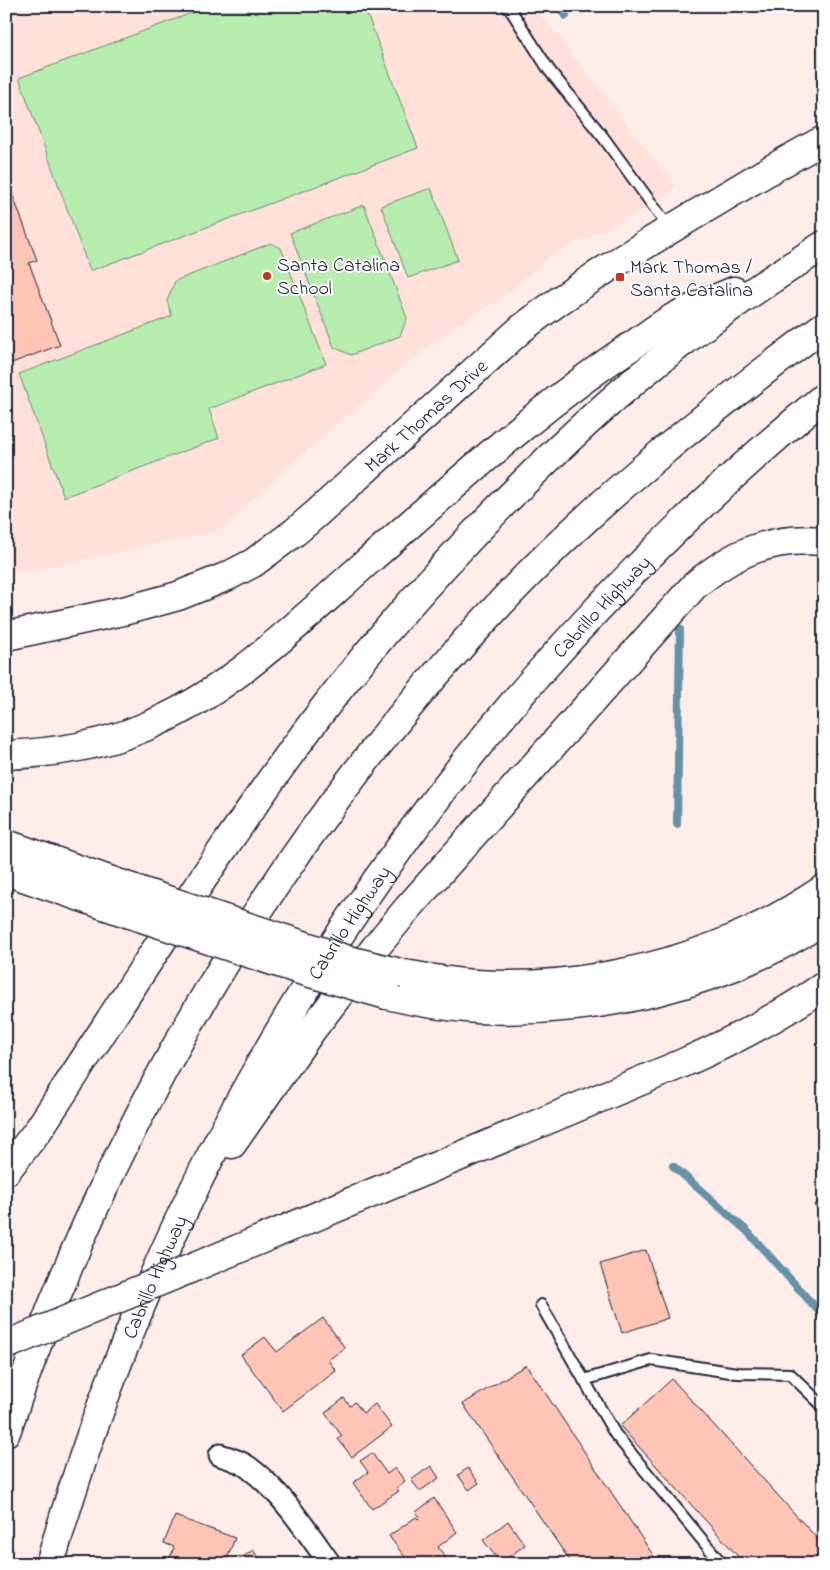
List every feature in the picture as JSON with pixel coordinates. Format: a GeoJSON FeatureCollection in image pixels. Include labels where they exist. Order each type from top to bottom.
{"type":"FeatureCollection","features":[{"type":"Feature","properties":{"kind":"main road","name":"Mark Thomas Drive"},"geometry":{"type":"LineString","coordinates":[[6,636],[126,610],[178,596],[228,576],[253,563],[316,514],[521,329],[547,309],[670,230],[783,162],[824,140]]}},
{"type":"Feature","properties":{"kind":"main road"},"geometry":{"type":"LineString","coordinates":[[6,1171],[54,1106],[267,785],[332,697],[402,612],[515,491],[595,415],[679,344],[824,245]]}},
{"type":"Feature","properties":{"kind":"main road"},"geometry":{"type":"LineString","coordinates":[[6,755],[58,751],[113,739],[164,719],[209,694],[261,655],[521,428],[586,377],[674,317],[790,267]]}},
{"type":"Feature","properties":{"kind":"main road"},"geometry":{"type":"LineString","coordinates":[[6,1432],[66,1273],[112,1172],[161,1075],[241,938],[337,797],[401,714],[439,670],[508,594],[551,551],[675,440],[824,326]]}},
{"type":"Feature","properties":{"kind":"main road","name":"Cabrillo Highway"},"geometry":{"type":"LineString","coordinates":[[50,1564],[77,1476],[113,1372],[140,1305],[178,1221],[226,1124],[305,986],[386,866],[464,764],[533,680],[644,561],[722,484],[824,397]]}},
{"type":"Feature","properties":{"kind":"main road"},"geometry":{"type":"LineString","coordinates":[[178,1221],[311,1031],[375,948],[450,860],[694,586],[713,571],[742,553],[784,541],[798,539],[824,541]]}},
{"type":"Feature","properties":{"kind":"main road"},"geometry":{"type":"LineString","coordinates":[[6,844],[134,902],[292,968],[387,995],[448,1006],[495,1009],[560,1007],[616,999],[673,986],[732,966],[786,942],[824,920]]}},
{"type":"Feature","properties":{"kind":"main road"},"geometry":{"type":"LineString","coordinates":[[6,871],[308,947],[373,967],[452,982],[502,985],[557,982],[612,975],[665,962],[749,932],[824,889]]}},
{"type":"Feature","properties":{"kind":"main road"},"geometry":{"type":"LineString","coordinates":[[6,1345],[681,1064],[779,1016],[824,986]]}},
{"type":"Feature","properties":{"kind":"street"},"geometry":{"type":"LineString","coordinates":[[220,1454],[248,1467],[260,1477],[297,1518],[330,1564]]}},
{"type":"Feature","properties":{"kind":"lane"},"geometry":{"type":"LineString","coordinates":[[506,6],[512,12],[549,70],[603,137],[670,230]]}},
{"type":"Feature","properties":{"kind":"lane"},"geometry":{"type":"LineString","coordinates":[[541,1305],[614,1434],[722,1564]]}},
{"type":"Feature","properties":{"kind":"lane"},"geometry":{"type":"LineString","coordinates":[[584,1380],[652,1360],[737,1373],[790,1374],[824,1407]]}},
{"type":"Feature","properties":{"kind":"shaded area","name":"Santa Catalina School"},"geometry":{"type":"Polygon","coordinates":[[[6,6],[534,6],[676,187],[653,205],[550,256],[504,296],[449,330],[383,383],[218,531],[22,572],[6,570],[6,6]]]}},
{"type":"Feature","properties":{"kind":"green space"},"geometry":{"type":"Polygon","coordinates":[[[210,6],[364,6],[418,148],[90,271],[19,78],[210,6]]]}},
{"type":"Feature","properties":{"kind":"green space"},"geometry":{"type":"Polygon","coordinates":[[[431,188],[458,260],[408,278],[381,206],[431,188]]]}},
{"type":"Feature","properties":{"kind":"green space"},"geometry":{"type":"Polygon","coordinates":[[[364,205],[407,318],[400,336],[351,355],[334,347],[290,233],[364,205]]]}},
{"type":"Feature","properties":{"kind":"green space"},"geometry":{"type":"Polygon","coordinates":[[[271,243],[281,248],[326,364],[209,409],[219,438],[64,497],[19,374],[172,316],[167,301],[175,281],[271,243]]]}},
{"type":"Feature","properties":{"kind":"building"},"geometry":{"type":"Polygon","coordinates":[[[13,196],[37,260],[29,263],[60,345],[6,365],[6,199],[13,196]]]}},
{"type":"Feature","properties":{"kind":"building"},"geometry":{"type":"Polygon","coordinates":[[[824,1195],[824,1214],[814,1206],[824,1195]]]}},
{"type":"Feature","properties":{"kind":"building"},"geometry":{"type":"Polygon","coordinates":[[[646,1250],[668,1318],[622,1333],[600,1264],[646,1250]]]}},
{"type":"Feature","properties":{"kind":"building"},"geometry":{"type":"Polygon","coordinates":[[[323,1318],[345,1348],[328,1360],[336,1371],[283,1411],[241,1355],[265,1337],[277,1352],[323,1318]]]}},
{"type":"Feature","properties":{"kind":"building"},"geometry":{"type":"Polygon","coordinates":[[[526,1365],[659,1564],[572,1564],[463,1404],[526,1365]]]}},
{"type":"Feature","properties":{"kind":"building"},"geometry":{"type":"Polygon","coordinates":[[[672,1379],[824,1546],[824,1564],[745,1564],[620,1426],[672,1379]]]}},
{"type":"Feature","properties":{"kind":"building"},"geometry":{"type":"Polygon","coordinates":[[[344,1398],[350,1406],[355,1402],[363,1413],[375,1404],[392,1427],[352,1457],[338,1439],[342,1436],[325,1413],[344,1398]]]}},
{"type":"Feature","properties":{"kind":"building"},"geometry":{"type":"Polygon","coordinates":[[[372,1453],[387,1474],[395,1468],[405,1481],[396,1488],[399,1491],[372,1509],[353,1483],[368,1472],[360,1461],[372,1453]]]}},
{"type":"Feature","properties":{"kind":"building"},"geometry":{"type":"Polygon","coordinates":[[[431,1466],[439,1478],[420,1491],[411,1480],[431,1466]]]}},
{"type":"Feature","properties":{"kind":"building"},"geometry":{"type":"Polygon","coordinates":[[[468,1468],[479,1483],[469,1490],[458,1475],[468,1468]]]}},
{"type":"Feature","properties":{"kind":"building"},"geometry":{"type":"Polygon","coordinates":[[[434,1498],[457,1532],[438,1547],[446,1558],[437,1564],[410,1564],[389,1536],[416,1517],[418,1519],[420,1517],[416,1512],[434,1498]]]}},
{"type":"Feature","properties":{"kind":"building"},"geometry":{"type":"Polygon","coordinates":[[[175,1516],[235,1538],[225,1564],[209,1564],[204,1562],[203,1564],[168,1564],[174,1547],[164,1543],[175,1516]]]}},
{"type":"Feature","properties":{"kind":"building"},"geometry":{"type":"Polygon","coordinates":[[[508,1521],[525,1545],[502,1562],[504,1564],[497,1564],[500,1562],[483,1540],[508,1521]]]}},
{"type":"Feature","properties":{"kind":"building"},"geometry":{"type":"Polygon","coordinates":[[[253,1550],[263,1564],[233,1564],[253,1550]]]}},
{"type":"Feature","properties":{"kind":"waterway"},"geometry":{"type":"LineString","coordinates":[[557,6],[566,16]]}},
{"type":"Feature","properties":{"kind":"waterway"},"geometry":{"type":"LineString","coordinates":[[677,824],[680,629]]}},
{"type":"Feature","properties":{"kind":"waterway"},"geometry":{"type":"LineString","coordinates":[[673,1166],[747,1231],[824,1317]]}},
{"type":"Feature","properties":{"kind":"place","name":"Santa Catalina School"},"geometry":{"type":"Point","coordinates":[267,276]}},
{"type":"Feature","properties":{"kind":"place","name":"Mark Thomas / Santa Catalina"},"geometry":{"type":"Point","coordinates":[620,277]}}]}
